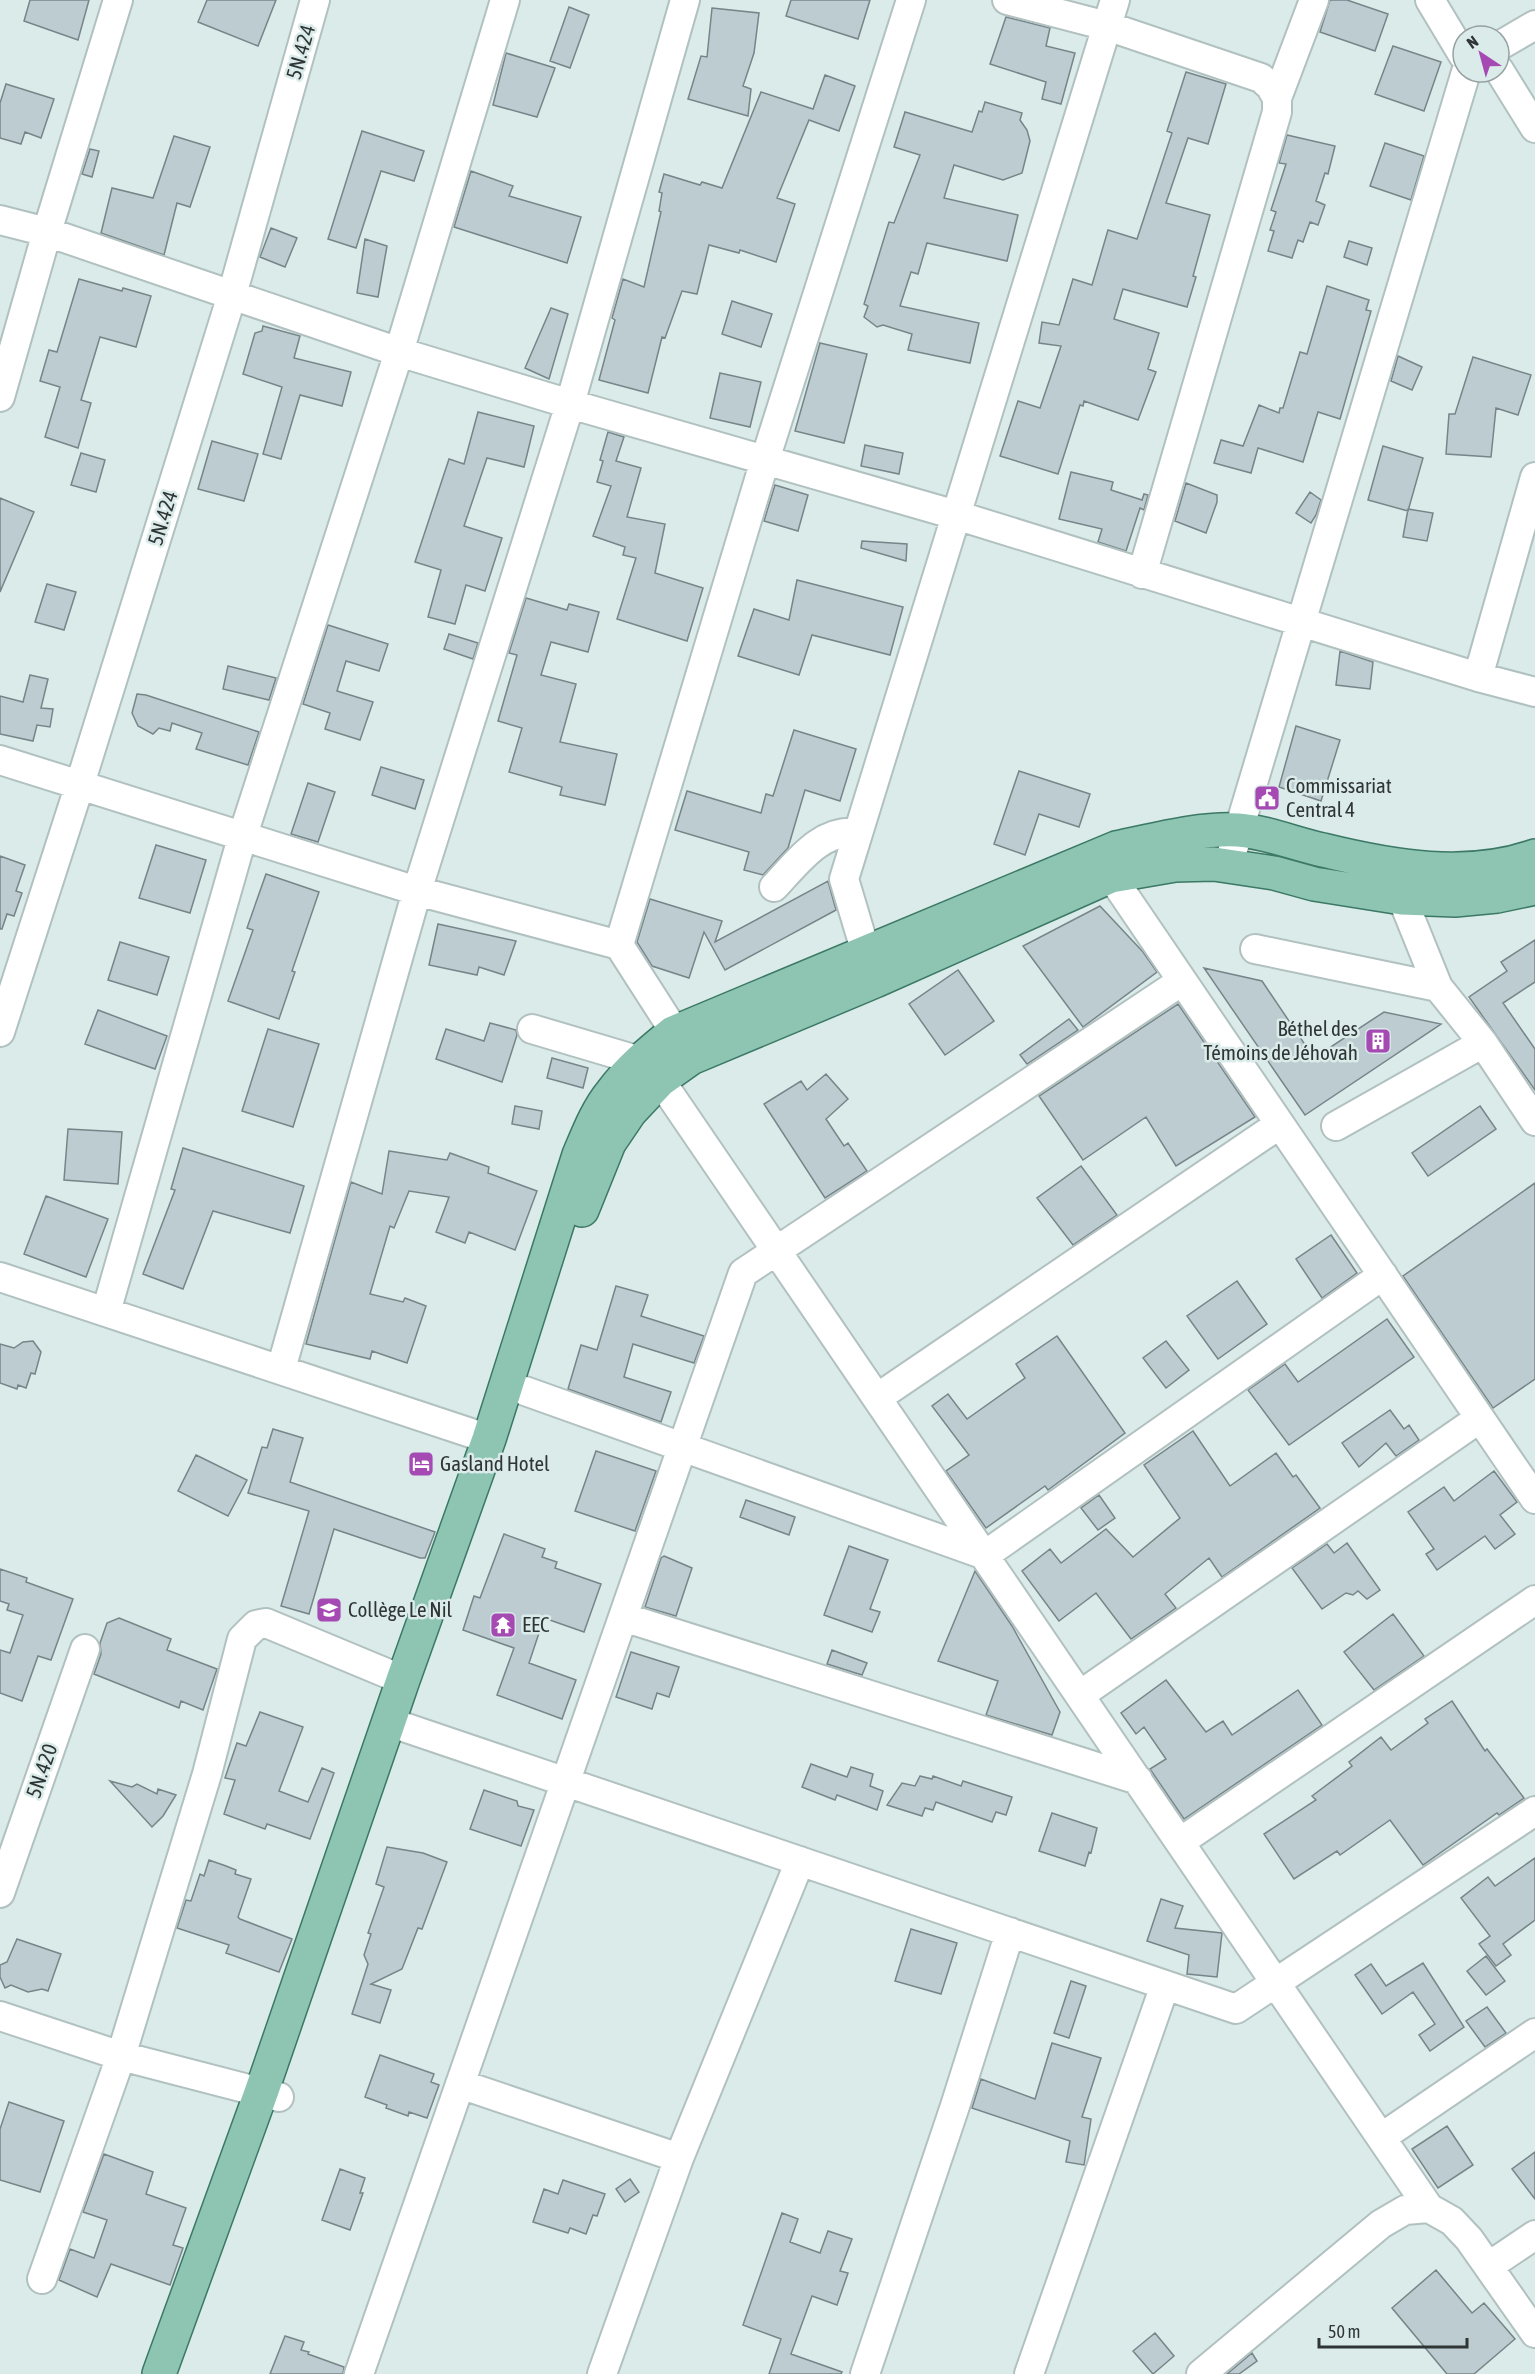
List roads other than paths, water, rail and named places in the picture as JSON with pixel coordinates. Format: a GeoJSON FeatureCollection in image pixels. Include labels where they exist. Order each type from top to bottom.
{"type":"FeatureCollection","features":[{"type":"Feature","properties":{"kind":"main road"},"geometry":{"type":"LineString","coordinates":[[870,967],[1116,848],[1171,836],[1239,830],[1399,865],[1457,870],[1485,868],[1535,856]]}},
{"type":"Feature","properties":{"kind":"main road"},"geometry":{"type":"LineString","coordinates":[[399,1726],[403,1680],[489,1439],[579,1155],[610,1093],[650,1070],[682,1045],[870,967],[1111,876],[1175,865],[1214,864],[1274,873],[1314,884],[1402,898],[1455,900],[1497,896],[1535,888]]}},
{"type":"Feature","properties":{"kind":"main road"},"geometry":{"type":"LineString","coordinates":[[179,2374],[270,2095],[399,1726],[525,1391],[581,1213],[609,1143],[630,1112],[650,1070]]}},
{"type":"Feature","properties":{"kind":"main road"},"geometry":{"type":"LineString","coordinates":[[159,2374],[270,2095]]}},
{"type":"Feature","properties":{"kind":"street"},"geometry":{"type":"LineString","coordinates":[[0,398],[47,232],[118,0]]}},
{"type":"Feature","properties":{"kind":"street","name":"5N.424"},"geometry":{"type":"LineString","coordinates":[[0,1032],[80,784],[232,295],[315,0]]}},
{"type":"Feature","properties":{"kind":"street"},"geometry":{"type":"LineString","coordinates":[[106,1312],[242,838],[399,351],[505,0]]}},
{"type":"Feature","properties":{"kind":"street"},"geometry":{"type":"LineString","coordinates":[[281,1369],[417,891],[570,404],[686,0]]}},
{"type":"Feature","properties":{"kind":"street"},"geometry":{"type":"LineString","coordinates":[[619,945],[765,460],[911,0]]}},
{"type":"Feature","properties":{"kind":"street"},"geometry":{"type":"LineString","coordinates":[[1007,0],[1111,13],[1261,78],[1270,86],[1277,98]]}},
{"type":"Feature","properties":{"kind":"street"},"geometry":{"type":"LineString","coordinates":[[1142,574],[1277,112],[1277,98],[1314,0]]}},
{"type":"Feature","properties":{"kind":"street"},"geometry":{"type":"LineString","coordinates":[[1430,0],[1451,35]]}},
{"type":"Feature","properties":{"kind":"street"},"geometry":{"type":"LineString","coordinates":[[870,967],[844,879],[1111,13]]}},
{"type":"Feature","properties":{"kind":"street"},"geometry":{"type":"LineString","coordinates":[[1511,39],[1535,25]]}},
{"type":"Feature","properties":{"kind":"street"},"geometry":{"type":"LineString","coordinates":[[1228,867],[1462,84]]}},
{"type":"Feature","properties":{"kind":"street"},"geometry":{"type":"LineString","coordinates":[[1508,84],[1535,128]]}},
{"type":"Feature","properties":{"kind":"street"},"geometry":{"type":"LineString","coordinates":[[0,220],[47,232],[399,351],[570,404],[956,515],[1478,677],[1535,692]]}},
{"type":"Feature","properties":{"kind":"street"},"geometry":{"type":"LineString","coordinates":[[1478,677],[1535,477]]}},
{"type":"Feature","properties":{"kind":"street"},"geometry":{"type":"LineString","coordinates":[[0,760],[242,838],[417,891],[619,945],[682,1045]]}},
{"type":"Feature","properties":{"kind":"street"},"geometry":{"type":"LineString","coordinates":[[774,887],[808,851],[825,838],[848,831],[858,833]]}},
{"type":"Feature","properties":{"kind":"street"},"geometry":{"type":"LineString","coordinates":[[1111,876],[1535,1499]]}},
{"type":"Feature","properties":{"kind":"street"},"geometry":{"type":"LineString","coordinates":[[1402,898],[1438,987],[1483,1043],[1535,1121]]}},
{"type":"Feature","properties":{"kind":"street"},"geometry":{"type":"LineString","coordinates":[[1255,949],[1438,987]]}},
{"type":"Feature","properties":{"kind":"street"},"geometry":{"type":"LineString","coordinates":[[359,2374],[743,1273],[1182,981]]}},
{"type":"Feature","properties":{"kind":"street"},"geometry":{"type":"LineString","coordinates":[[532,1029],[650,1070],[878,1398],[1429,2208],[1452,2221],[1490,2266],[1535,2333]]}},
{"type":"Feature","properties":{"kind":"street"},"geometry":{"type":"LineString","coordinates":[[1336,1125],[1483,1043]]}},
{"type":"Feature","properties":{"kind":"street"},"geometry":{"type":"LineString","coordinates":[[878,1398],[1280,1124]]}},
{"type":"Feature","properties":{"kind":"street"},"geometry":{"type":"LineString","coordinates":[[985,1555],[1383,1275]]}},
{"type":"Feature","properties":{"kind":"street"},"geometry":{"type":"LineString","coordinates":[[0,1277],[489,1439]]}},
{"type":"Feature","properties":{"kind":"street"},"geometry":{"type":"LineString","coordinates":[[525,1391],[985,1555]]}},
{"type":"Feature","properties":{"kind":"street"},"geometry":{"type":"LineString","coordinates":[[1080,1695],[1480,1418]]}},
{"type":"Feature","properties":{"kind":"street"},"geometry":{"type":"LineString","coordinates":[[1180,1842],[1535,1600]]}},
{"type":"Feature","properties":{"kind":"street"},"geometry":{"type":"LineString","coordinates":[[623,1617],[1138,1780]]}},
{"type":"Feature","properties":{"kind":"street"},"geometry":{"type":"LineString","coordinates":[[42,2279],[121,2056],[207,1774],[243,1639],[256,1624],[266,1623],[403,1680]]}},
{"type":"Feature","properties":{"kind":"street","name":"5N.420"},"geometry":{"type":"LineString","coordinates":[[0,1893],[85,1649]]}},
{"type":"Feature","properties":{"kind":"street"},"geometry":{"type":"LineString","coordinates":[[399,1726],[1236,2009],[1535,1811]]}},
{"type":"Feature","properties":{"kind":"street"},"geometry":{"type":"LineString","coordinates":[[602,2374],[679,2158],[800,1861]]}},
{"type":"Feature","properties":{"kind":"street"},"geometry":{"type":"LineString","coordinates":[[865,2374],[955,2106],[1010,1932]]}},
{"type":"Feature","properties":{"kind":"street"},"geometry":{"type":"LineString","coordinates":[[1029,2374],[1165,1985]]}},
{"type":"Feature","properties":{"kind":"street"},"geometry":{"type":"LineString","coordinates":[[0,2016],[121,2056],[270,2095]]}},
{"type":"Feature","properties":{"kind":"street"},"geometry":{"type":"LineString","coordinates":[[1382,2137],[1535,2033]]}},
{"type":"Feature","properties":{"kind":"street"},"geometry":{"type":"LineString","coordinates":[[460,2084],[679,2158]]}},
{"type":"Feature","properties":{"kind":"street"},"geometry":{"type":"LineString","coordinates":[[1201,2374],[1380,2224],[1405,2210],[1429,2208]]}},
{"type":"Feature","properties":{"kind":"street"},"geometry":{"type":"LineString","coordinates":[[1490,2266],[1531,2244]]}},
{"type":"Feature","properties":{"kind":"place","name":"Commissariat Central 4"},"geometry":{"type":"Point","coordinates":[1267,798]}},
{"type":"Feature","properties":{"kind":"place","name":"Béthel des Témoins de Jéhovah"},"geometry":{"type":"Point","coordinates":[1378,1041]}},
{"type":"Feature","properties":{"kind":"place","name":"Gasland Hotel"},"geometry":{"type":"Point","coordinates":[421,1464]}},
{"type":"Feature","properties":{"kind":"place","name":"Collège Le Nil"},"geometry":{"type":"Point","coordinates":[329,1610]}},
{"type":"Feature","properties":{"kind":"place","name":"EEC"},"geometry":{"type":"Point","coordinates":[503,1625]}}]}
